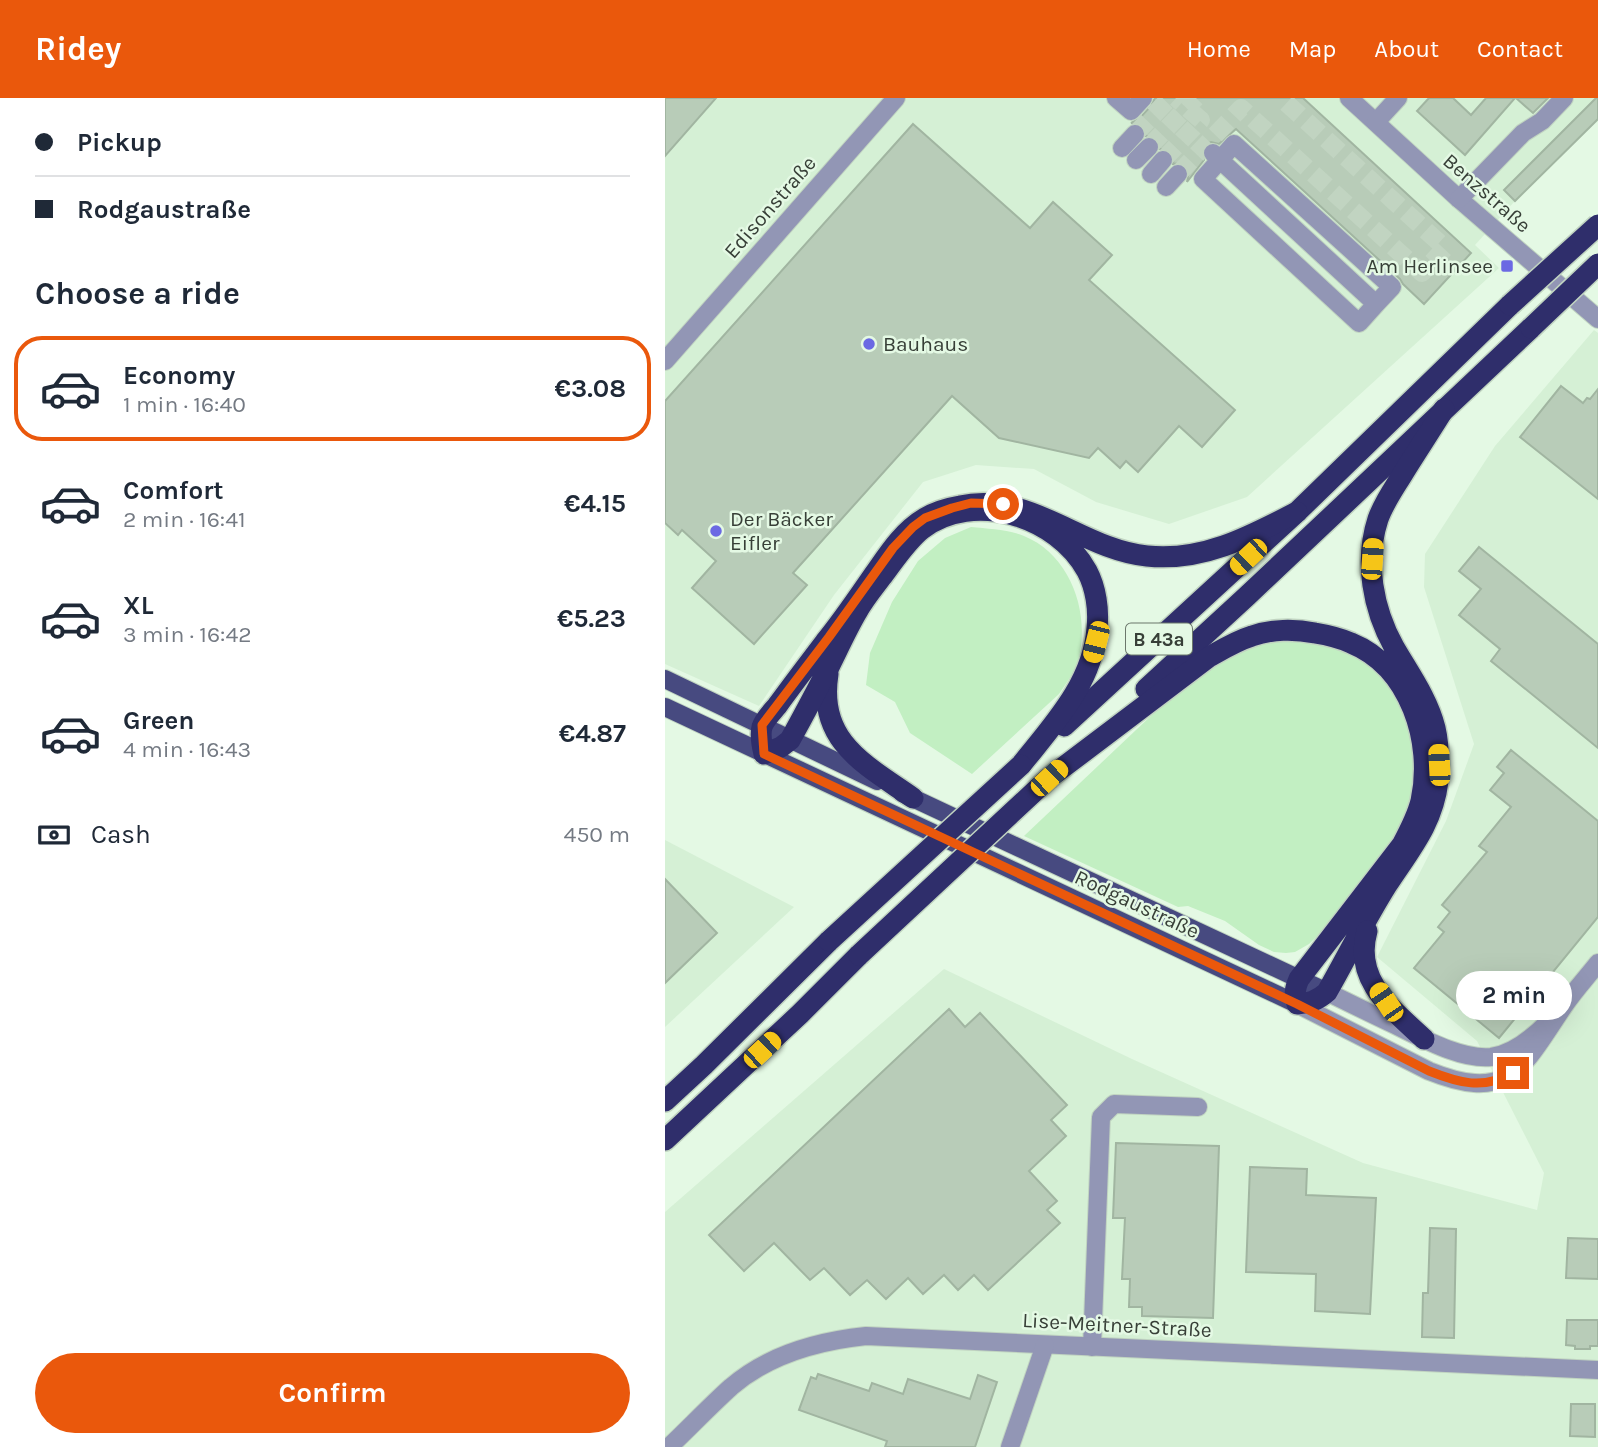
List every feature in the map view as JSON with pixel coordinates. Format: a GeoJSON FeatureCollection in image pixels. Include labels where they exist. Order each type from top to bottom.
{"type":"FeatureCollection","features":[{"type":"Feature","properties":{"kind":"highway","name":"B 43a"},"geometry":{"type":"LineString","coordinates":[[665,1101],[829,941],[1297,512],[1510,305],[1598,225]]}},
{"type":"Feature","properties":{"kind":"highway","name":"B 43a"},"geometry":{"type":"LineString","coordinates":[[665,1140],[1598,264]]}},
{"type":"Feature","properties":{"kind":"highway"},"geometry":{"type":"LineString","coordinates":[[1049,778],[1209,657],[1232,643],[1254,635],[1304,631],[1328,635],[1353,643],[1382,663],[1408,696],[1421,730],[1425,768],[1420,802],[1402,845],[1299,979],[1294,996],[1297,1004],[1310,1003],[1327,992],[1386,886],[1414,847],[1434,801],[1439,765],[1435,727],[1426,704],[1390,639],[1377,607],[1372,573],[1378,517],[1444,409]]}},
{"type":"Feature","properties":{"kind":"highway"},"geometry":{"type":"LineString","coordinates":[[1021,765],[1070,704],[1092,656],[1097,627],[1096,599],[1088,572],[1065,543],[1041,526],[1011,514],[980,510],[949,515],[920,530],[904,547],[857,611],[790,740],[764,754],[762,725],[893,548],[913,527],[935,513],[971,503],[1003,504],[1039,516],[1109,548],[1166,557],[1210,552],[1259,532],[1297,512]]}},
{"type":"Feature","properties":{"kind":"highway"},"geometry":{"type":"LineString","coordinates":[[829,666],[826,687],[832,727],[841,741],[863,763],[913,798]]}},
{"type":"Feature","properties":{"kind":"highway"},"geometry":{"type":"LineString","coordinates":[[1374,908],[1364,945],[1364,962],[1369,977],[1386,1002],[1424,1039]]}},
{"type":"Feature","properties":{"kind":"main road","name":"Rodgaustraße"},"geometry":{"type":"LineString","coordinates":[[665,679],[1327,992]]}},
{"type":"Feature","properties":{"kind":"main road","name":"Rodgaustraße"},"geometry":{"type":"LineString","coordinates":[[665,707],[1297,1004]]}},
{"type":"Feature","properties":{"kind":"street","name":"Edisonstraße"},"geometry":{"type":"LineString","coordinates":[[665,361],[672,346],[895,98]]}},
{"type":"Feature","properties":{"kind":"street"},"geometry":{"type":"LineString","coordinates":[[1116,98],[1131,111],[1143,98]]}},
{"type":"Feature","properties":{"kind":"street"},"geometry":{"type":"LineString","coordinates":[[1376,122],[1398,98]]}},
{"type":"Feature","properties":{"kind":"street"},"geometry":{"type":"LineString","coordinates":[[1459,199],[1523,133],[1542,121],[1564,98]]}},
{"type":"Feature","properties":{"kind":"street","name":"Benzstraße"},"geometry":{"type":"LineString","coordinates":[[1352,99],[1459,199],[1598,319]]}},
{"type":"Feature","properties":{"kind":"street"},"geometry":{"type":"LineString","coordinates":[[1129,154],[1142,141]]}},
{"type":"Feature","properties":{"kind":"street"},"geometry":{"type":"LineString","coordinates":[[1216,157],[1376,304],[1359,323],[1261,233],[1203,179],[1216,157]]}},
{"type":"Feature","properties":{"kind":"street"},"geometry":{"type":"LineString","coordinates":[[1151,174],[1163,160]]}},
{"type":"Feature","properties":{"kind":"street","name":"Rodgaustraße"},"geometry":{"type":"LineString","coordinates":[[1327,992],[1424,1039],[1472,1056],[1483,1057],[1502,1055],[1533,1036],[1596,969]]}},
{"type":"Feature","properties":{"kind":"street","name":"Rodgaustraße"},"geometry":{"type":"LineString","coordinates":[[1297,1004],[1429,1071],[1451,1080],[1473,1083],[1495,1082],[1513,1073],[1527,1061],[1565,1004]]}},
{"type":"Feature","properties":{"kind":"street"},"geometry":{"type":"LineString","coordinates":[[1092,1347],[1101,1117],[1114,1104],[1198,1107]]}},
{"type":"Feature","properties":{"kind":"street","name":"Lise-Meitner-Straße"},"geometry":{"type":"LineString","coordinates":[[669,1447],[733,1385],[758,1368],[810,1346],[866,1336],[1598,1370]]}},
{"type":"Feature","properties":{"kind":"street"},"geometry":{"type":"LineString","coordinates":[[1010,1447],[1045,1345]]}},
{"type":"Feature","properties":{"kind":"shaded area"},"geometry":{"type":"Polygon","coordinates":[[[665,98],[1598,98],[1598,119],[1515,201],[1475,245],[1499,268],[1247,497],[1169,524],[1096,502],[1034,469],[976,465],[923,482],[834,595],[759,706],[665,664],[665,98]]]}},
{"type":"Feature","properties":{"kind":"shaded area"},"geometry":{"type":"Polygon","coordinates":[[[1594,330],[1598,333],[1598,1447],[665,1447],[665,1212],[944,969],[1132,1059],[1363,1163],[1537,1210],[1544,1173],[1477,1041],[1377,957],[1446,821],[1474,744],[1424,587],[1425,554],[1495,446],[1594,330]]]}},
{"type":"Feature","properties":{"kind":"shaded area"},"geometry":{"type":"Polygon","coordinates":[[[665,840],[794,907],[665,1027],[665,840]]]}},
{"type":"Feature","properties":{"kind":"green space"},"geometry":{"type":"Polygon","coordinates":[[[971,527],[1024,536],[1054,557],[1073,588],[1082,624],[1078,661],[1059,694],[972,774],[910,733],[895,702],[866,685],[870,653],[892,602],[918,561],[945,538],[971,527]]]}},
{"type":"Feature","properties":{"kind":"green space"},"geometry":{"type":"Polygon","coordinates":[[[1282,634],[1351,650],[1392,683],[1419,748],[1409,822],[1329,925],[1309,944],[1295,952],[1274,952],[1259,945],[1225,921],[1188,906],[1178,907],[1024,836],[1211,659],[1282,634]]]}},
{"type":"Feature","properties":{"kind":"building"},"geometry":{"type":"Polygon","coordinates":[[[665,98],[716,98],[665,156],[665,98]]]}},
{"type":"Feature","properties":{"kind":"building"},"geometry":{"type":"Polygon","coordinates":[[[1155,98],[1303,98],[1471,253],[1424,304],[1236,129],[1219,144],[1211,142],[1205,145],[1202,151],[1204,160],[1187,182],[1189,171],[1186,166],[1173,164],[1174,157],[1171,152],[1160,149],[1153,136],[1146,136],[1142,125],[1131,123],[1139,119],[1155,98]]]}},
{"type":"Feature","properties":{"kind":"building"},"geometry":{"type":"Polygon","coordinates":[[[1429,98],[1453,98],[1471,115],[1486,98],[1515,98],[1465,155],[1417,111],[1429,98]]]}},
{"type":"Feature","properties":{"kind":"building"},"geometry":{"type":"Polygon","coordinates":[[[1516,98],[1548,98],[1533,113],[1516,98]]]}},
{"type":"Feature","properties":{"kind":"building"},"geometry":{"type":"Polygon","coordinates":[[[1596,98],[1598,119],[1515,201],[1504,190],[1596,98]]]}},
{"type":"Feature","properties":{"kind":"building"},"geometry":{"type":"Polygon","coordinates":[[[913,124],[1030,228],[1053,202],[1112,255],[1089,280],[1235,410],[1202,447],[1179,426],[1138,472],[1126,461],[1120,468],[1098,448],[1089,458],[999,438],[952,396],[793,573],[807,585],[754,644],[692,588],[716,561],[682,530],[678,535],[665,523],[665,401],[913,124]]]}},
{"type":"Feature","properties":{"kind":"building"},"geometry":{"type":"Polygon","coordinates":[[[1561,386],[1583,403],[1598,389],[1598,499],[1520,437],[1561,386]]]}},
{"type":"Feature","properties":{"kind":"building"},"geometry":{"type":"Polygon","coordinates":[[[1479,547],[1598,644],[1598,748],[1491,661],[1500,649],[1459,615],[1481,589],[1459,571],[1479,547]]]}},
{"type":"Feature","properties":{"kind":"building"},"geometry":{"type":"Polygon","coordinates":[[[1511,750],[1598,821],[1598,917],[1499,1038],[1414,968],[1444,932],[1438,927],[1450,912],[1442,905],[1487,852],[1479,846],[1511,807],[1490,790],[1504,773],[1497,767],[1511,750]]]}},
{"type":"Feature","properties":{"kind":"building"},"geometry":{"type":"Polygon","coordinates":[[[665,879],[717,933],[665,983],[665,879]]]}},
{"type":"Feature","properties":{"kind":"building"},"geometry":{"type":"Polygon","coordinates":[[[949,1009],[965,1027],[980,1013],[1067,1105],[1051,1120],[1066,1136],[1029,1171],[1057,1201],[1047,1210],[1060,1223],[988,1290],[974,1275],[958,1290],[944,1275],[923,1294],[908,1278],[886,1299],[867,1280],[850,1295],[824,1268],[810,1280],[774,1243],[744,1271],[709,1235],[949,1009]]]}},
{"type":"Feature","properties":{"kind":"building"},"geometry":{"type":"Polygon","coordinates":[[[1116,1143],[1219,1146],[1213,1318],[1142,1316],[1142,1307],[1129,1307],[1130,1279],[1122,1279],[1125,1218],[1113,1218],[1116,1143]]]}},
{"type":"Feature","properties":{"kind":"building"},"geometry":{"type":"Polygon","coordinates":[[[1250,1167],[1307,1169],[1306,1195],[1376,1198],[1370,1314],[1315,1311],[1316,1274],[1246,1272],[1250,1167]]]}},
{"type":"Feature","properties":{"kind":"building"},"geometry":{"type":"Polygon","coordinates":[[[1430,1228],[1456,1229],[1454,1338],[1422,1337],[1423,1293],[1428,1293],[1430,1228]]]}},
{"type":"Feature","properties":{"kind":"building"},"geometry":{"type":"Polygon","coordinates":[[[1568,1238],[1598,1239],[1598,1279],[1566,1278],[1568,1238]]]}},
{"type":"Feature","properties":{"kind":"building"},"geometry":{"type":"Polygon","coordinates":[[[1567,1320],[1598,1320],[1598,1346],[1575,1349],[1575,1346],[1566,1345],[1567,1320]]]}},
{"type":"Feature","properties":{"kind":"building"},"geometry":{"type":"Polygon","coordinates":[[[818,1374],[869,1391],[872,1383],[903,1394],[908,1379],[970,1399],[978,1375],[997,1382],[975,1447],[885,1447],[887,1441],[799,1410],[811,1377],[816,1379],[818,1374]]]}},
{"type":"Feature","properties":{"kind":"building"},"geometry":{"type":"Polygon","coordinates":[[[1571,1404],[1595,1404],[1595,1437],[1570,1436],[1571,1404]]]}},
{"type":"Feature","properties":{"kind":"tunnel"},"geometry":{"type":"LineString","coordinates":[[1135,134],[1170,98]]}},
{"type":"Feature","properties":{"kind":"tunnel"},"geometry":{"type":"LineString","coordinates":[[1163,160],[1201,120],[1176,98]]}},
{"type":"Feature","properties":{"kind":"tunnel"},"geometry":{"type":"LineString","coordinates":[[1149,147],[1196,98]]}},
{"type":"Feature","properties":{"kind":"tunnel"},"geometry":{"type":"LineString","coordinates":[[1178,174],[1241,108],[1422,273],[1445,248],[1281,98]]}},
{"type":"Feature","properties":{"kind":"place","name":"Am Herlinsee"},"geometry":{"type":"Point","coordinates":[1507,266]}},
{"type":"Feature","properties":{"kind":"place","name":"Bauhaus"},"geometry":{"type":"Point","coordinates":[869,344]}},
{"type":"Feature","properties":{"kind":"place","name":"Der Bäcker Eifler"},"geometry":{"type":"Point","coordinates":[716,531]}},
{"type":"Feature","properties":{"kind":"route"},"geometry":{"type":"LineString","coordinates":[[1003,504],[971,503],[935,513],[904,535],[762,725],[764,754],[1297,1004],[1429,1071],[1451,1080],[1473,1083],[1495,1082],[1513,1073]]}}]}
